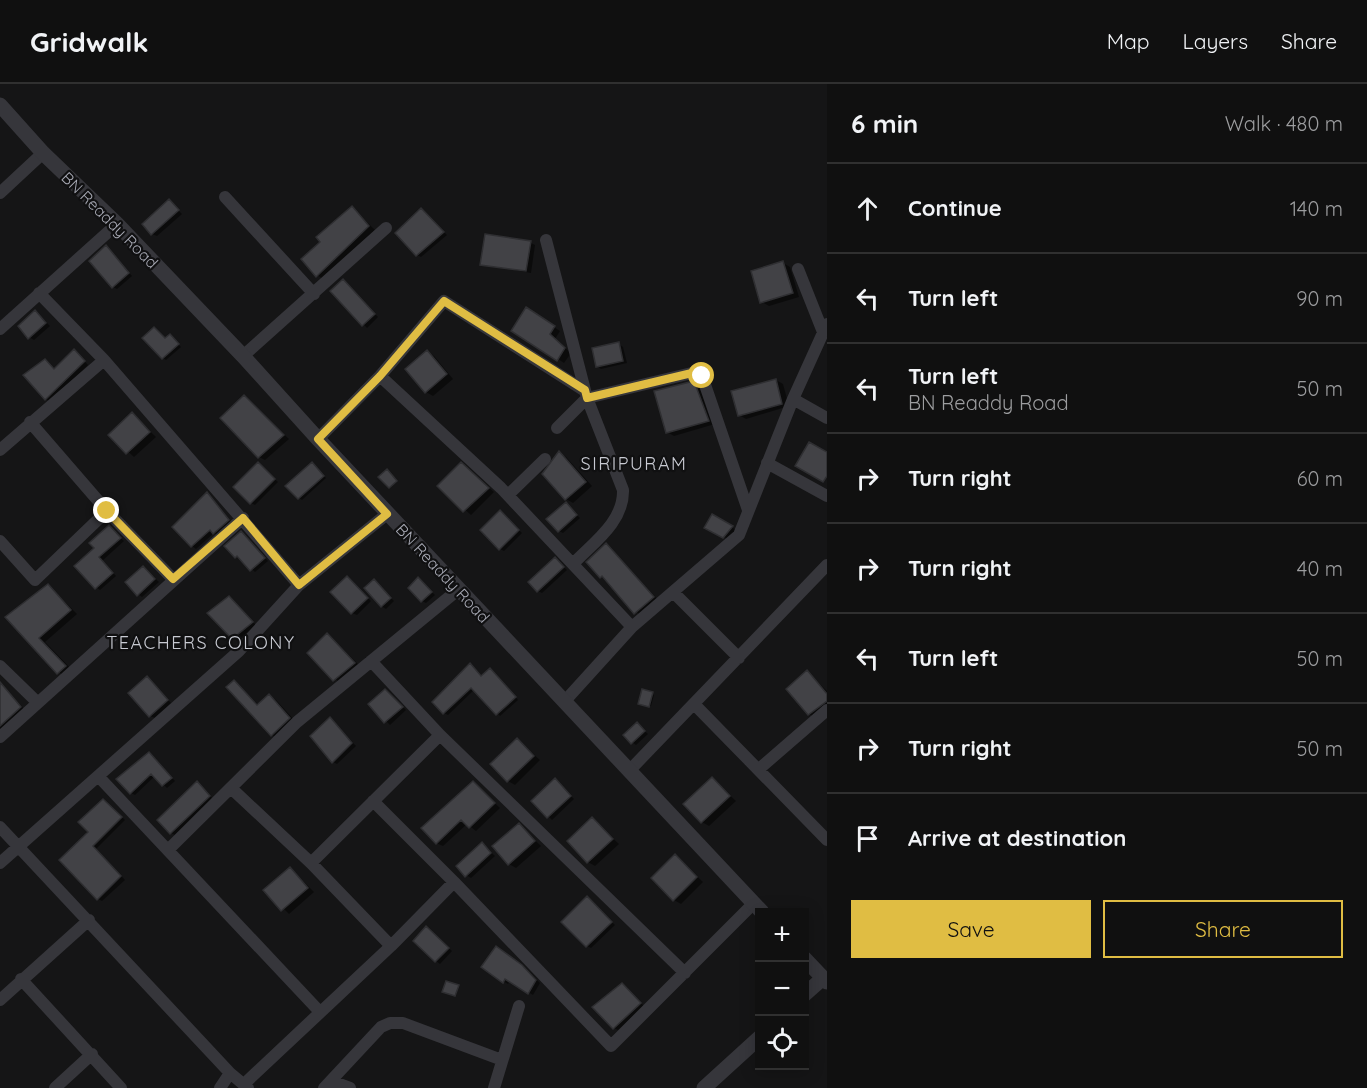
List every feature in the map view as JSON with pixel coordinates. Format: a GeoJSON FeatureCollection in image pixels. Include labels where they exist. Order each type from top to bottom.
{"type":"FeatureCollection","features":[{"type":"Feature","properties":{"kind":"street","name":"BN Readdy Road"},"geometry":{"type":"LineString","coordinates":[[0,105],[43,153],[117,224],[243,356],[387,514],[758,908]]}},
{"type":"Feature","properties":{"kind":"street"},"geometry":{"type":"LineString","coordinates":[[0,193],[43,153]]}},
{"type":"Feature","properties":{"kind":"street"},"geometry":{"type":"LineString","coordinates":[[225,197],[314,294]]}},
{"type":"Feature","properties":{"kind":"street"},"geometry":{"type":"LineString","coordinates":[[0,329],[117,224]]}},
{"type":"Feature","properties":{"kind":"street"},"geometry":{"type":"LineString","coordinates":[[243,356],[386,228]]}},
{"type":"Feature","properties":{"kind":"street"},"geometry":{"type":"LineString","coordinates":[[546,240],[586,394],[623,490],[624,503],[615,520],[573,564]]}},
{"type":"Feature","properties":{"kind":"street"},"geometry":{"type":"LineString","coordinates":[[564,702],[632,627],[739,535],[766,463],[825,328],[798,269]]}},
{"type":"Feature","properties":{"kind":"street"},"geometry":{"type":"LineString","coordinates":[[39,292],[104,360],[299,585]]}},
{"type":"Feature","properties":{"kind":"street"},"geometry":{"type":"LineString","coordinates":[[318,439],[380,376],[444,301],[586,394]]}},
{"type":"Feature","properties":{"kind":"street"},"geometry":{"type":"LineString","coordinates":[[0,450],[30,422],[56,404],[104,360]]}},
{"type":"Feature","properties":{"kind":"street"},"geometry":{"type":"LineString","coordinates":[[557,428],[586,394],[696,372],[702,376],[748,510]]}},
{"type":"Feature","properties":{"kind":"street"},"geometry":{"type":"LineString","coordinates":[[380,376],[508,495],[632,627]]}},
{"type":"Feature","properties":{"kind":"street"},"geometry":{"type":"LineString","coordinates":[[793,399],[827,418]]}},
{"type":"Feature","properties":{"kind":"street"},"geometry":{"type":"LineString","coordinates":[[30,422],[107,511],[173,579]]}},
{"type":"Feature","properties":{"kind":"street"},"geometry":{"type":"LineString","coordinates":[[508,495],[545,459]]}},
{"type":"Feature","properties":{"kind":"street"},"geometry":{"type":"LineString","coordinates":[[766,463],[827,496]]}},
{"type":"Feature","properties":{"kind":"street"},"geometry":{"type":"LineString","coordinates":[[0,541],[35,580],[107,511]]}},
{"type":"Feature","properties":{"kind":"street"},"geometry":{"type":"LineString","coordinates":[[0,863],[239,651],[299,585],[387,514]]}},
{"type":"Feature","properties":{"kind":"street"},"geometry":{"type":"LineString","coordinates":[[0,737],[243,518]]}},
{"type":"Feature","properties":{"kind":"street"},"geometry":{"type":"LineString","coordinates":[[629,771],[695,705],[827,565]]}},
{"type":"Feature","properties":{"kind":"street"},"geometry":{"type":"LineString","coordinates":[[168,850],[297,723],[459,589]]}},
{"type":"Feature","properties":{"kind":"street"},"geometry":{"type":"LineString","coordinates":[[673,592],[739,658]]}},
{"type":"Feature","properties":{"kind":"street"},"geometry":{"type":"LineString","coordinates":[[371,661],[440,735],[685,973]]}},
{"type":"Feature","properties":{"kind":"street"},"geometry":{"type":"LineString","coordinates":[[0,666],[37,702]]}},
{"type":"Feature","properties":{"kind":"street"},"geometry":{"type":"LineString","coordinates":[[695,705],[827,840]]}},
{"type":"Feature","properties":{"kind":"street"},"geometry":{"type":"LineString","coordinates":[[759,770],[827,710]]}},
{"type":"Feature","properties":{"kind":"street"},"geometry":{"type":"LineString","coordinates":[[311,863],[440,735]]}},
{"type":"Feature","properties":{"kind":"street"},"geometry":{"type":"LineString","coordinates":[[98,776],[320,1012]]}},
{"type":"Feature","properties":{"kind":"street"},"geometry":{"type":"LineString","coordinates":[[231,788],[311,863],[391,946]]}},
{"type":"Feature","properties":{"kind":"street"},"geometry":{"type":"LineString","coordinates":[[373,801],[611,1046],[685,973],[755,911]]}},
{"type":"Feature","properties":{"kind":"street"},"geometry":{"type":"LineString","coordinates":[[0,827],[230,1073],[246,1086],[454,882]]}},
{"type":"Feature","properties":{"kind":"street"},"geometry":{"type":"LineString","coordinates":[[0,1000],[89,920]]}},
{"type":"Feature","properties":{"kind":"street"},"geometry":{"type":"LineString","coordinates":[[808,962],[825,980],[809,991]]}},
{"type":"Feature","properties":{"kind":"street"},"geometry":{"type":"LineString","coordinates":[[21,979],[121,1088]]}},
{"type":"Feature","properties":{"kind":"street"},"geometry":{"type":"LineString","coordinates":[[494,1088],[519,1006]]}},
{"type":"Feature","properties":{"kind":"street"},"geometry":{"type":"LineString","coordinates":[[328,1085],[381,1028],[390,1023],[402,1023],[502,1060]]}},
{"type":"Feature","properties":{"kind":"street"},"geometry":{"type":"LineString","coordinates":[[704,1088],[755,1041]]}},
{"type":"Feature","properties":{"kind":"street"},"geometry":{"type":"LineString","coordinates":[[56,1088],[92,1054]]}},
{"type":"Feature","properties":{"kind":"street"},"geometry":{"type":"LineString","coordinates":[[220,1088],[230,1073]]}},
{"type":"Feature","properties":{"kind":"street"},"geometry":{"type":"LineString","coordinates":[[328,1085],[350,1088]]}},
{"type":"Feature","properties":{"kind":"building"},"geometry":{"type":"Polygon","coordinates":[[[169,199],[179,210],[151,235],[142,224],[169,199]]]}},
{"type":"Feature","properties":{"kind":"building"},"geometry":{"type":"Polygon","coordinates":[[[352,206],[369,226],[316,277],[301,259],[320,242],[316,237],[352,206]]]}},
{"type":"Feature","properties":{"kind":"building"},"geometry":{"type":"Polygon","coordinates":[[[421,208],[444,232],[416,256],[395,233],[421,208]]]}},
{"type":"Feature","properties":{"kind":"building"},"geometry":{"type":"Polygon","coordinates":[[[485,234],[531,241],[526,271],[480,265],[485,234]]]}},
{"type":"Feature","properties":{"kind":"building"},"geometry":{"type":"Polygon","coordinates":[[[106,245],[129,273],[112,288],[89,261],[106,245]]]}},
{"type":"Feature","properties":{"kind":"building"},"geometry":{"type":"Polygon","coordinates":[[[783,261],[793,293],[760,303],[751,271],[783,261]]]}},
{"type":"Feature","properties":{"kind":"building"},"geometry":{"type":"Polygon","coordinates":[[[343,279],[375,314],[362,326],[330,291],[343,279]]]}},
{"type":"Feature","properties":{"kind":"building"},"geometry":{"type":"Polygon","coordinates":[[[526,307],[555,326],[550,334],[565,348],[557,361],[511,331],[526,307]]]}},
{"type":"Feature","properties":{"kind":"building"},"geometry":{"type":"Polygon","coordinates":[[[35,310],[46,323],[28,339],[18,326],[35,310]]]}},
{"type":"Feature","properties":{"kind":"building"},"geometry":{"type":"Polygon","coordinates":[[[154,327],[165,338],[170,334],[179,344],[162,359],[142,338],[154,327]]]}},
{"type":"Feature","properties":{"kind":"building"},"geometry":{"type":"Polygon","coordinates":[[[619,342],[623,361],[596,367],[592,348],[619,342]]]}},
{"type":"Feature","properties":{"kind":"building"},"geometry":{"type":"Polygon","coordinates":[[[74,349],[85,361],[45,400],[23,375],[45,359],[54,369],[74,349]]]}},
{"type":"Feature","properties":{"kind":"building"},"geometry":{"type":"Polygon","coordinates":[[[427,350],[447,374],[425,393],[405,369],[427,350]]]}},
{"type":"Feature","properties":{"kind":"building"},"geometry":{"type":"Polygon","coordinates":[[[776,379],[782,404],[738,416],[731,391],[776,379]]]}},
{"type":"Feature","properties":{"kind":"building"},"geometry":{"type":"Polygon","coordinates":[[[694,381],[709,421],[666,433],[654,391],[694,381]]]}},
{"type":"Feature","properties":{"kind":"building"},"geometry":{"type":"Polygon","coordinates":[[[244,395],[284,435],[258,458],[220,418],[244,395]]]}},
{"type":"Feature","properties":{"kind":"building"},"geometry":{"type":"Polygon","coordinates":[[[132,412],[150,432],[126,454],[108,435],[132,412]]]}},
{"type":"Feature","properties":{"kind":"building"},"geometry":{"type":"Polygon","coordinates":[[[809,442],[827,452],[827,476],[823,482],[795,466],[809,442]]]}},
{"type":"Feature","properties":{"kind":"building"},"geometry":{"type":"Polygon","coordinates":[[[559,451],[586,482],[565,500],[542,474],[559,451]]]}},
{"type":"Feature","properties":{"kind":"building"},"geometry":{"type":"Polygon","coordinates":[[[258,462],[275,479],[250,504],[233,487],[258,462]]]}},
{"type":"Feature","properties":{"kind":"building"},"geometry":{"type":"Polygon","coordinates":[[[312,462],[324,476],[298,499],[285,486],[312,462]]]}},
{"type":"Feature","properties":{"kind":"building"},"geometry":{"type":"Polygon","coordinates":[[[461,462],[489,488],[463,512],[437,486],[461,462]]]}},
{"type":"Feature","properties":{"kind":"building"},"geometry":{"type":"Polygon","coordinates":[[[387,469],[397,481],[389,488],[378,477],[387,469]]]}},
{"type":"Feature","properties":{"kind":"building"},"geometry":{"type":"Polygon","coordinates":[[[207,492],[229,520],[213,534],[210,530],[191,547],[172,527],[207,492]]]}},
{"type":"Feature","properties":{"kind":"building"},"geometry":{"type":"Polygon","coordinates":[[[566,502],[577,515],[558,532],[546,519],[566,502]]]}},
{"type":"Feature","properties":{"kind":"building"},"geometry":{"type":"Polygon","coordinates":[[[500,510],[519,530],[499,550],[480,530],[500,510]]]}},
{"type":"Feature","properties":{"kind":"building"},"geometry":{"type":"Polygon","coordinates":[[[712,514],[733,526],[723,538],[704,528],[712,514]]]}},
{"type":"Feature","properties":{"kind":"building"},"geometry":{"type":"Polygon","coordinates":[[[109,525],[121,538],[99,557],[113,573],[95,589],[74,566],[94,548],[89,543],[109,525]]]}},
{"type":"Feature","properties":{"kind":"building"},"geometry":{"type":"Polygon","coordinates":[[[241,531],[265,558],[250,571],[237,556],[235,558],[224,546],[241,531]]]}},
{"type":"Feature","properties":{"kind":"building"},"geometry":{"type":"Polygon","coordinates":[[[606,543],[654,597],[634,614],[602,576],[600,578],[586,562],[606,543]]]}},
{"type":"Feature","properties":{"kind":"building"},"geometry":{"type":"Polygon","coordinates":[[[555,557],[564,567],[537,592],[528,582],[555,557]]]}},
{"type":"Feature","properties":{"kind":"building"},"geometry":{"type":"Polygon","coordinates":[[[143,566],[155,579],[137,596],[125,582],[143,566]]]}},
{"type":"Feature","properties":{"kind":"building"},"geometry":{"type":"Polygon","coordinates":[[[347,576],[368,598],[351,614],[330,592],[347,576]]]}},
{"type":"Feature","properties":{"kind":"building"},"geometry":{"type":"Polygon","coordinates":[[[418,577],[432,592],[421,602],[408,588],[418,577]]]}},
{"type":"Feature","properties":{"kind":"building"},"geometry":{"type":"Polygon","coordinates":[[[374,579],[391,598],[381,607],[364,588],[374,579]]]}},
{"type":"Feature","properties":{"kind":"building"},"geometry":{"type":"Polygon","coordinates":[[[48,584],[71,610],[39,638],[66,666],[57,674],[5,617],[48,584]]]}},
{"type":"Feature","properties":{"kind":"building"},"geometry":{"type":"Polygon","coordinates":[[[229,596],[253,622],[232,639],[207,613],[229,596]]]}},
{"type":"Feature","properties":{"kind":"building"},"geometry":{"type":"Polygon","coordinates":[[[327,633],[355,663],[333,681],[307,653],[327,633]]]}},
{"type":"Feature","properties":{"kind":"building"},"geometry":{"type":"Polygon","coordinates":[[[470,663],[481,676],[490,668],[516,697],[496,715],[471,688],[443,714],[432,702],[470,663]]]}},
{"type":"Feature","properties":{"kind":"building"},"geometry":{"type":"Polygon","coordinates":[[[807,670],[827,694],[827,701],[808,715],[786,689],[807,670]]]}},
{"type":"Feature","properties":{"kind":"building"},"geometry":{"type":"Polygon","coordinates":[[[147,676],[168,700],[149,717],[128,693],[147,676]]]}},
{"type":"Feature","properties":{"kind":"building"},"geometry":{"type":"Polygon","coordinates":[[[234,680],[257,705],[269,694],[290,718],[271,736],[226,687],[234,680]]]}},
{"type":"Feature","properties":{"kind":"building"},"geometry":{"type":"Polygon","coordinates":[[[0,682],[21,707],[0,726],[0,682]]]}},
{"type":"Feature","properties":{"kind":"building"},"geometry":{"type":"Polygon","coordinates":[[[385,689],[403,707],[384,723],[368,704],[385,689]]]}},
{"type":"Feature","properties":{"kind":"building"},"geometry":{"type":"Polygon","coordinates":[[[642,689],[653,692],[649,707],[638,704],[642,689]]]}},
{"type":"Feature","properties":{"kind":"building"},"geometry":{"type":"Polygon","coordinates":[[[330,717],[352,743],[332,763],[310,736],[330,717]]]}},
{"type":"Feature","properties":{"kind":"building"},"geometry":{"type":"Polygon","coordinates":[[[637,722],[645,731],[631,744],[623,735],[637,722]]]}},
{"type":"Feature","properties":{"kind":"building"},"geometry":{"type":"Polygon","coordinates":[[[517,738],[534,756],[507,782],[490,764],[517,738]]]}},
{"type":"Feature","properties":{"kind":"building"},"geometry":{"type":"Polygon","coordinates":[[[149,752],[172,778],[162,786],[151,774],[130,794],[116,779],[149,752]]]}},
{"type":"Feature","properties":{"kind":"building"},"geometry":{"type":"Polygon","coordinates":[[[712,777],[730,796],[701,823],[683,804],[712,777]]]}},
{"type":"Feature","properties":{"kind":"building"},"geometry":{"type":"Polygon","coordinates":[[[555,778],[571,796],[547,818],[531,801],[555,778]]]}},
{"type":"Feature","properties":{"kind":"building"},"geometry":{"type":"Polygon","coordinates":[[[197,781],[210,796],[170,834],[157,820],[197,781]]]}},
{"type":"Feature","properties":{"kind":"building"},"geometry":{"type":"Polygon","coordinates":[[[473,781],[495,803],[469,828],[461,820],[436,844],[421,828],[473,781]]]}},
{"type":"Feature","properties":{"kind":"building"},"geometry":{"type":"Polygon","coordinates":[[[103,799],[122,817],[93,846],[121,876],[97,900],[59,860],[88,832],[78,822],[103,799]]]}},
{"type":"Feature","properties":{"kind":"building"},"geometry":{"type":"Polygon","coordinates":[[[592,817],[613,839],[587,863],[567,841],[592,817]]]}},
{"type":"Feature","properties":{"kind":"building"},"geometry":{"type":"Polygon","coordinates":[[[519,823],[535,841],[508,865],[492,846],[519,823]]]}},
{"type":"Feature","properties":{"kind":"building"},"geometry":{"type":"Polygon","coordinates":[[[482,842],[491,853],[465,877],[456,866],[482,842]]]}},
{"type":"Feature","properties":{"kind":"building"},"geometry":{"type":"Polygon","coordinates":[[[675,854],[697,877],[673,901],[651,878],[675,854]]]}},
{"type":"Feature","properties":{"kind":"building"},"geometry":{"type":"Polygon","coordinates":[[[290,867],[308,888],[281,911],[263,890],[290,867]]]}},
{"type":"Feature","properties":{"kind":"building"},"geometry":{"type":"Polygon","coordinates":[[[587,896],[612,922],[586,947],[561,922],[587,896]]]}},
{"type":"Feature","properties":{"kind":"building"},"geometry":{"type":"Polygon","coordinates":[[[426,926],[449,948],[435,962],[413,941],[426,926]]]}},
{"type":"Feature","properties":{"kind":"building"},"geometry":{"type":"Polygon","coordinates":[[[496,946],[522,965],[536,980],[528,994],[505,979],[503,983],[481,967],[496,946]]]}},
{"type":"Feature","properties":{"kind":"building"},"geometry":{"type":"Polygon","coordinates":[[[446,981],[459,985],[455,996],[442,992],[446,981]]]}},
{"type":"Feature","properties":{"kind":"building"},"geometry":{"type":"Polygon","coordinates":[[[622,983],[641,1003],[613,1029],[592,1007],[622,983]]]}},
{"type":"Feature","properties":{"kind":"district","name":"SIRIPURAM"},"geometry":{"type":"Point","coordinates":[634,464]}},
{"type":"Feature","properties":{"kind":"district","name":"TEACHERS COLONY"},"geometry":{"type":"Point","coordinates":[201,643]}},
{"type":"Feature","properties":{"kind":"route"},"geometry":{"type":"LineString","coordinates":[[107,511],[173,579],[243,518],[299,585],[387,514],[318,439],[380,376],[444,301],[585,390],[587,398],[696,372],[702,376]]}}]}
